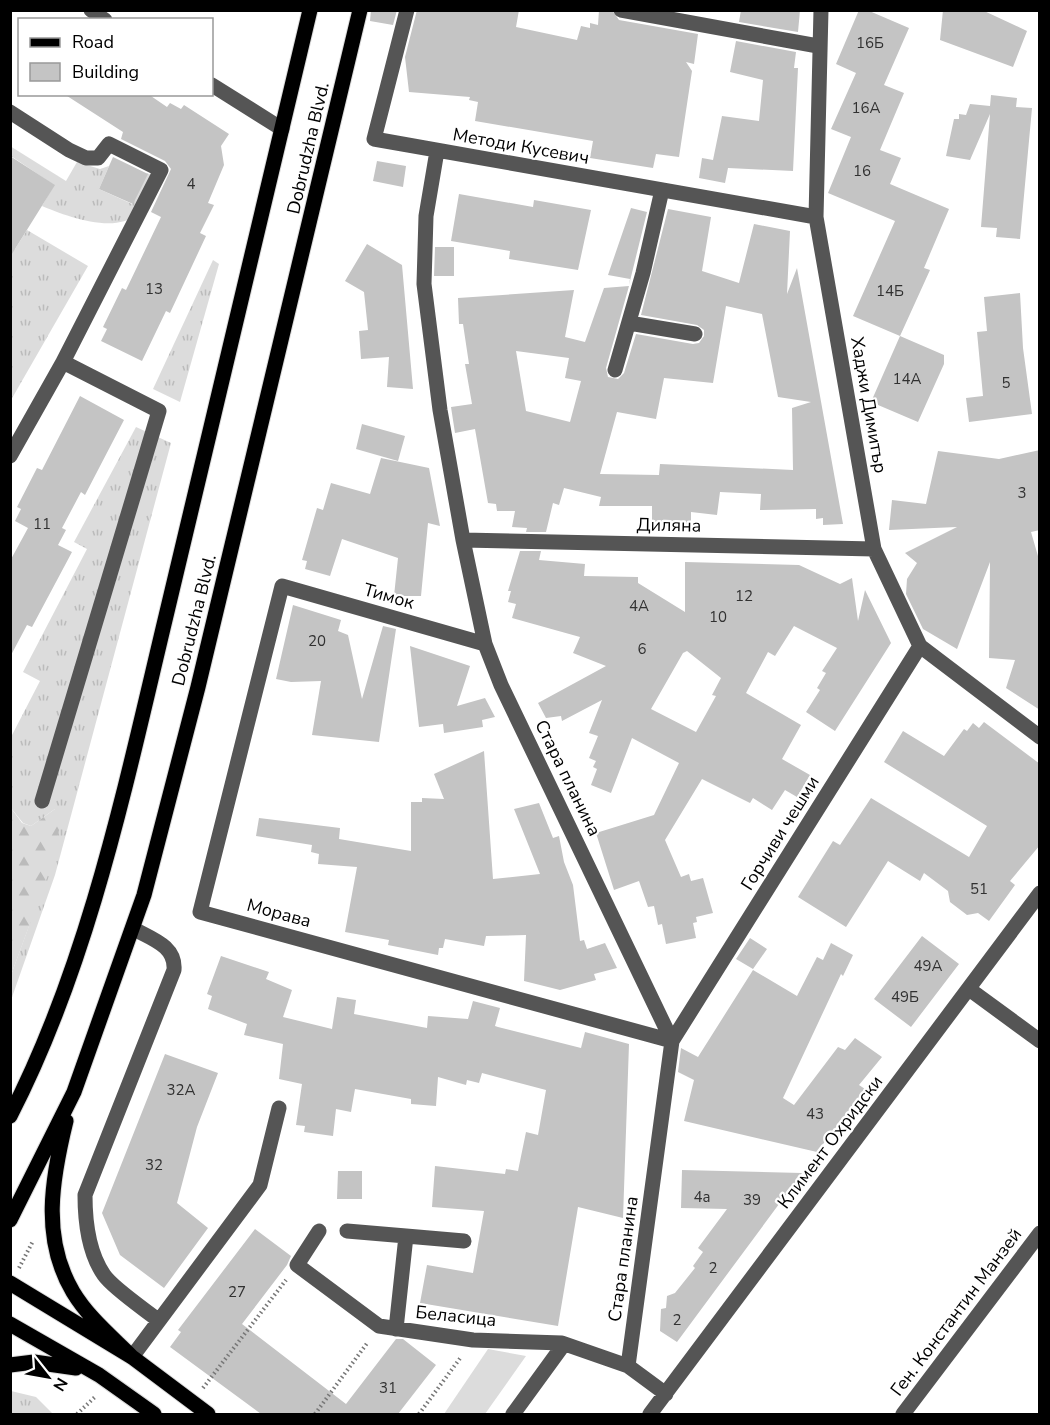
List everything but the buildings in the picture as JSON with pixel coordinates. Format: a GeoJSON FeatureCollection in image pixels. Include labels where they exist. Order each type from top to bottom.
{"type":"FeatureCollection","features":[{"type":"Feature","properties":{"kind":"main road","name":"Dobrudzha Blvd."},"geometry":{"type":"LineString","coordinates":[[10,1116],[28,1081],[65,988],[98,882],[151,679],[310,10]]}},
{"type":"Feature","properties":{"kind":"main road","name":"Dobrudzha Blvd."},"geometry":{"type":"LineString","coordinates":[[10,1220],[74,1092],[134,929],[201,675],[360,10]]}},
{"type":"Feature","properties":{"kind":"main road"},"geometry":{"type":"LineString","coordinates":[[74,1092],[50,1196],[52,1230],[72,1291],[94,1320],[132,1357]]}},
{"type":"Feature","properties":{"kind":"main road"},"geometry":{"type":"LineString","coordinates":[[10,1283],[132,1357],[208,1414]]}},
{"type":"Feature","properties":{"kind":"main road"},"geometry":{"type":"LineString","coordinates":[[10,1324],[99,1375],[154,1414]]}},
{"type":"Feature","properties":{"kind":"main road"},"geometry":{"type":"LineString","coordinates":[[10,1365],[34,1362],[59,1364],[99,1375]]}},
{"type":"Feature","properties":{"kind":"street","name":"Методи Кусевич"},"geometry":{"type":"LineString","coordinates":[[407,10],[374,139],[816,217]]}},
{"type":"Feature","properties":{"kind":"street"},"geometry":{"type":"LineString","coordinates":[[621,10],[818,46]]}},
{"type":"Feature","properties":{"kind":"street","name":"Хаджи Димитър"},"geometry":{"type":"LineString","coordinates":[[821,10],[818,46],[816,217],[874,549],[920,646],[1040,737]]}},
{"type":"Feature","properties":{"kind":"street"},"geometry":{"type":"LineString","coordinates":[[213,86],[282,129]]}},
{"type":"Feature","properties":{"kind":"street"},"geometry":{"type":"LineString","coordinates":[[10,112],[78,155],[98,158],[109,144],[161,170],[63,362],[11,451]]}},
{"type":"Feature","properties":{"kind":"street","name":"Стара планина"},"geometry":{"type":"LineString","coordinates":[[436,151],[426,216],[423,284],[440,410],[485,644],[501,685],[672,1041],[628,1366]]}},
{"type":"Feature","properties":{"kind":"street"},"geometry":{"type":"LineString","coordinates":[[615,370],[662,190]]}},
{"type":"Feature","properties":{"kind":"street"},"geometry":{"type":"LineString","coordinates":[[629,323],[695,334]]}},
{"type":"Feature","properties":{"kind":"street"},"geometry":{"type":"LineString","coordinates":[[42,801],[159,411],[63,362]]}},
{"type":"Feature","properties":{"kind":"street","name":"Диляна"},"geometry":{"type":"LineString","coordinates":[[464,540],[874,549]]}},
{"type":"Feature","properties":{"kind":"street","name":"Тимок"},"geometry":{"type":"LineString","coordinates":[[282,586],[485,644]]}},
{"type":"Feature","properties":{"kind":"street","name":"Морава"},"geometry":{"type":"LineString","coordinates":[[282,586],[200,912],[672,1041]]}},
{"type":"Feature","properties":{"kind":"street","name":"Горчиви чешми"},"geometry":{"type":"LineString","coordinates":[[672,1041],[920,646]]}},
{"type":"Feature","properties":{"kind":"street","name":"Климент Охридски"},"geometry":{"type":"LineString","coordinates":[[650,1414],[1040,892]]}},
{"type":"Feature","properties":{"kind":"street"},"geometry":{"type":"LineString","coordinates":[[134,929],[169,949],[175,958],[174,970],[85,1195],[85,1217],[91,1247],[104,1276],[158,1320]]}},
{"type":"Feature","properties":{"kind":"street"},"geometry":{"type":"LineString","coordinates":[[969,989],[1040,1041]]}},
{"type":"Feature","properties":{"kind":"street"},"geometry":{"type":"LineString","coordinates":[[132,1357],[261,1185],[279,1108]]}},
{"type":"Feature","properties":{"kind":"street"},"geometry":{"type":"LineString","coordinates":[[297,1265],[319,1231]]}},
{"type":"Feature","properties":{"kind":"street"},"geometry":{"type":"LineString","coordinates":[[347,1231],[464,1241]]}},
{"type":"Feature","properties":{"kind":"street","name":"Ген. Константин Манзей"},"geometry":{"type":"LineString","coordinates":[[903,1414],[1040,1233]]}},
{"type":"Feature","properties":{"kind":"street"},"geometry":{"type":"LineString","coordinates":[[396,1329],[406,1236]]}},
{"type":"Feature","properties":{"kind":"street","name":"Беласица"},"geometry":{"type":"LineString","coordinates":[[297,1265],[379,1326],[473,1340],[564,1344],[628,1366]]}},
{"type":"Feature","properties":{"kind":"street"},"geometry":{"type":"LineString","coordinates":[[513,1414],[564,1344]]}},
{"type":"Feature","properties":{"kind":"street"},"geometry":{"type":"LineString","coordinates":[[628,1366],[666,1394]]}},
{"type":"Feature","properties":{"kind":"path"},"geometry":{"type":"LineString","coordinates":[[193,1403],[297,1265]]}},
{"type":"Feature","properties":{"kind":"path"},"geometry":{"type":"LineString","coordinates":[[315,1414],[379,1326]]}},
{"type":"Feature","properties":{"kind":"path"},"geometry":{"type":"LineString","coordinates":[[419,1414],[473,1340]]}},
{"type":"Feature","properties":{"kind":"green space"},"geometry":{"type":"Polygon","coordinates":[[[10,146],[66,181],[77,162],[100,169],[109,166],[99,189],[132,204],[147,173],[151,175],[141,206],[136,214],[127,220],[103,223],[76,218],[42,206],[54,185],[11,156],[10,146]]]}},
{"type":"Feature","properties":{"kind":"green space"},"geometry":{"type":"Polygon","coordinates":[[[27,230],[88,266],[11,400],[10,246],[15,249],[27,230]]]}},
{"type":"Feature","properties":{"kind":"green space"},"geometry":{"type":"Polygon","coordinates":[[[213,260],[219,264],[180,402],[153,389],[213,260]]]}},
{"type":"Feature","properties":{"kind":"green space"},"geometry":{"type":"Polygon","coordinates":[[[136,427],[171,443],[55,875],[11,1000],[11,975],[30,923],[55,809],[31,826],[23,823],[11,808],[11,737],[40,681],[23,672],[87,549],[74,542],[136,427]]]}},
{"type":"Feature","properties":{"kind":"green space"},"geometry":{"type":"Polygon","coordinates":[[[11,808],[22,823],[31,826],[55,809],[60,811],[62,818],[48,875],[11,975],[11,808]]]}},
{"type":"Feature","properties":{"kind":"green space"},"geometry":{"type":"Polygon","coordinates":[[[488,1349],[526,1356],[485,1414],[444,1414],[488,1349]]]}},
{"type":"Feature","properties":{"kind":"green space"},"geometry":{"type":"Polygon","coordinates":[[[11,1391],[36,1397],[53,1414],[11,1414],[11,1391]]]}}]}
